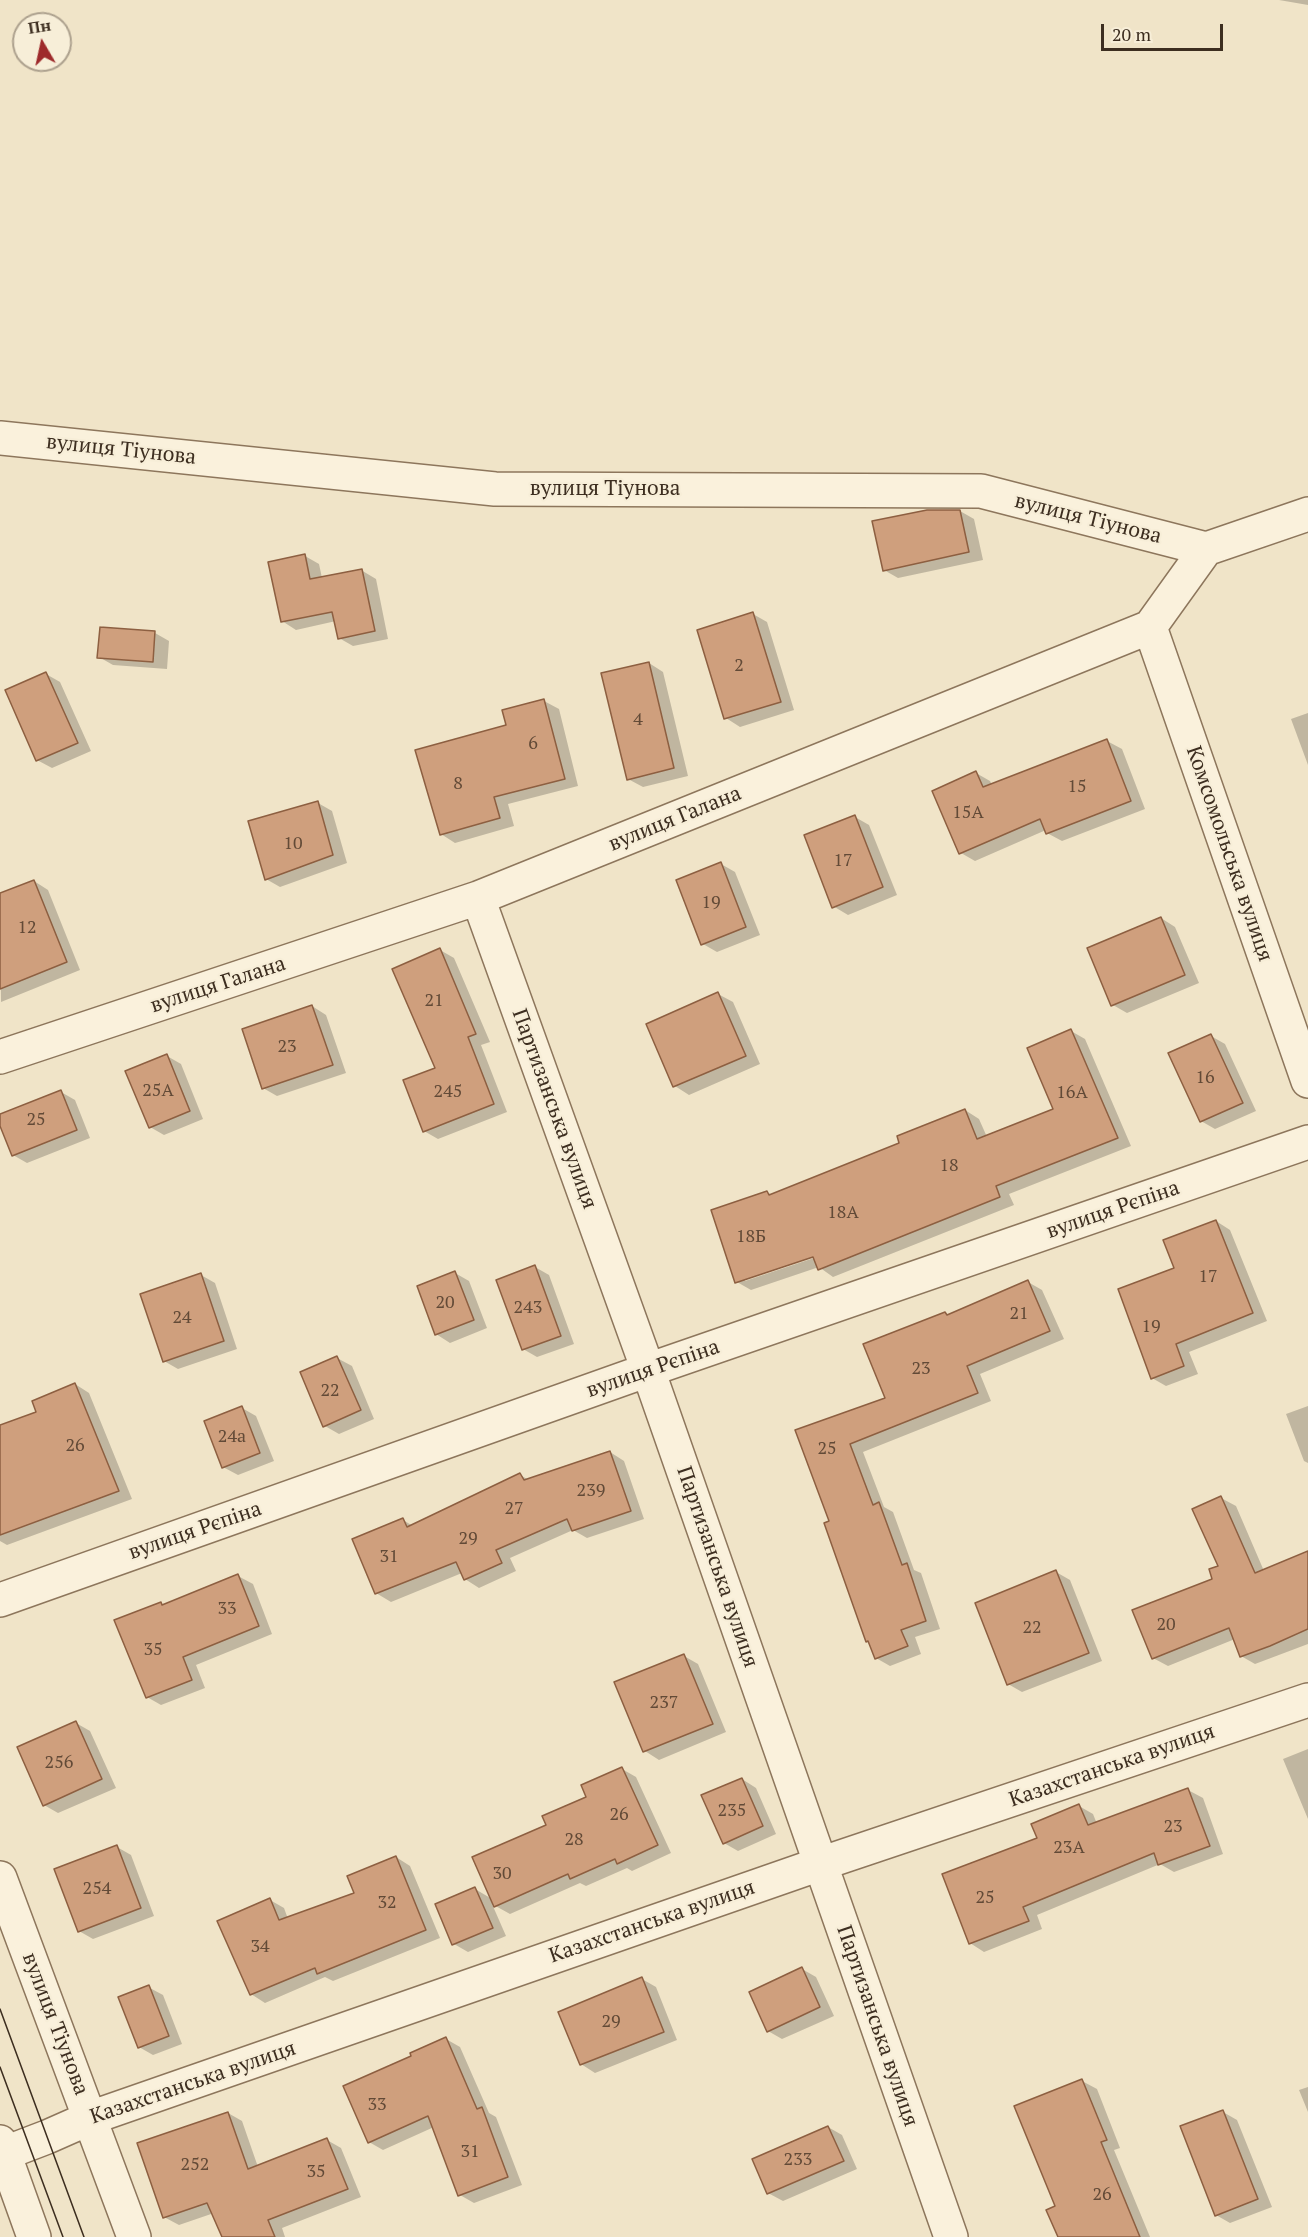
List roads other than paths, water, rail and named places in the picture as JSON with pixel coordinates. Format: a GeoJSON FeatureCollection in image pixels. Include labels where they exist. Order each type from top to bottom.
{"type":"FeatureCollection","features":[{"type":"Feature","properties":{"kind":"street","name":"вулиця Тіунова"},"geometry":{"type":"LineString","coordinates":[[0,438],[495,489],[981,491],[1206,549]]}},
{"type":"Feature","properties":{"kind":"street"},"geometry":{"type":"LineString","coordinates":[[1150,627],[1206,549],[1308,514]]}},
{"type":"Feature","properties":{"kind":"street","name":"вулиця Галана"},"geometry":{"type":"LineString","coordinates":[[0,1057],[478,898],[1150,627]]}},
{"type":"Feature","properties":{"kind":"street","name":"Комсомольська вулиця"},"geometry":{"type":"LineString","coordinates":[[1150,627],[1308,1081]]}},
{"type":"Feature","properties":{"kind":"street","name":"Партизанська вулиця"},"geometry":{"type":"LineString","coordinates":[[478,898],[648,1370],[951,2237]]}},
{"type":"Feature","properties":{"kind":"street","name":"вулиця Рєпіна"},"geometry":{"type":"LineString","coordinates":[[0,1600],[648,1370],[1308,1142]]}},
{"type":"Feature","properties":{"kind":"street","name":"Казахстанська вулиця"},"geometry":{"type":"LineString","coordinates":[[1,2150],[47,2137],[90,2118],[820,1863],[1308,1700]]}},
{"type":"Feature","properties":{"kind":"street","name":"вулиця Тіунова"},"geometry":{"type":"LineString","coordinates":[[0,1878],[134,2237]]}},
{"type":"Feature","properties":{"kind":"street"},"geometry":{"type":"LineString","coordinates":[[1,2150],[34,2237]]}},
{"type":"Feature","properties":{"kind":"tram line"},"geometry":{"type":"LineString","coordinates":[[0,2009],[84,2237]]}},
{"type":"Feature","properties":{"kind":"tram line"},"geometry":{"type":"LineString","coordinates":[[0,2067],[63,2237]]}}]}
